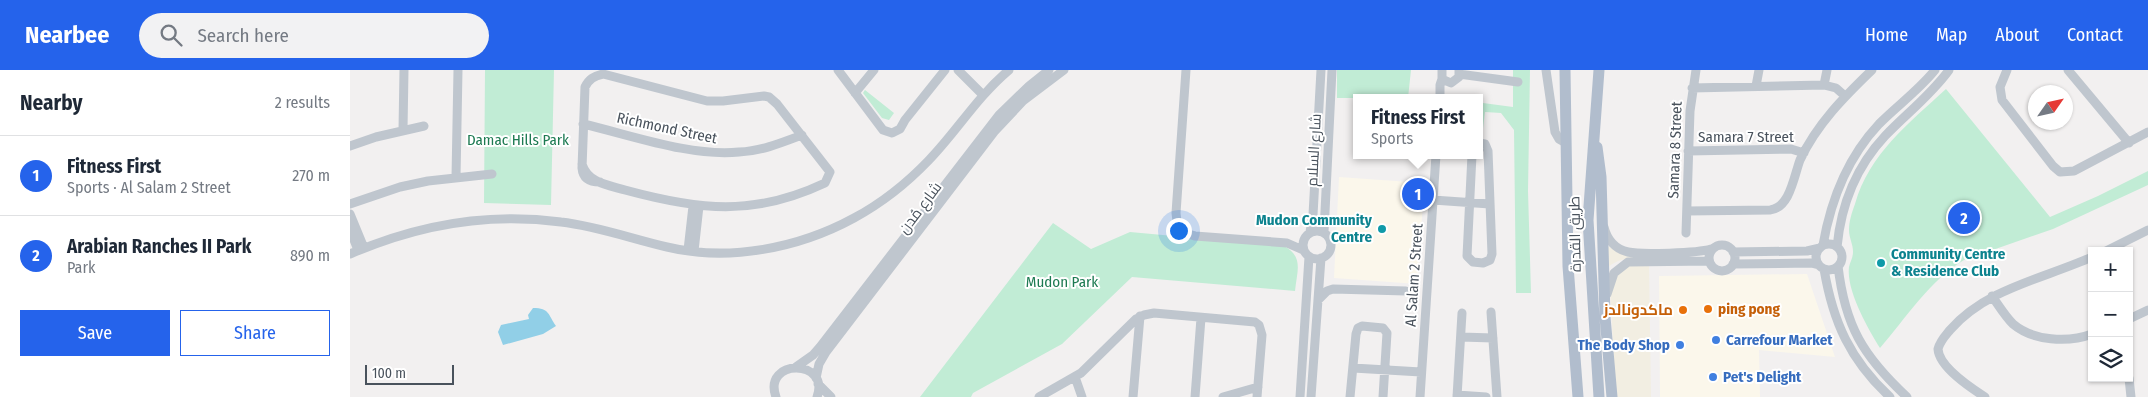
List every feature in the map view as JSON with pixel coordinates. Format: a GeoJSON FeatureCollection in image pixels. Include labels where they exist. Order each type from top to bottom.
{"type":"FeatureCollection","features":[{"type":"Feature","properties":{"kind":"main road","name":"طريق القدرة"},"geometry":{"type":"LineString","coordinates":[[1565,70],[1568,266],[1578,397]]}},
{"type":"Feature","properties":{"kind":"main road","name":"طريق القدرة"},"geometry":{"type":"LineString","coordinates":[[1599,70],[1589,200],[1589,245],[1599,397]]}},
{"type":"Feature","properties":{"kind":"main road"},"geometry":{"type":"LineString","coordinates":[[1593,132],[1600,165],[1606,317],[1612,397]]}},
{"type":"Feature","properties":{"kind":"street"},"geometry":{"type":"LineString","coordinates":[[403,130],[404,70]]}},
{"type":"Feature","properties":{"kind":"street"},"geometry":{"type":"LineString","coordinates":[[456,177],[458,70]]}},
{"type":"Feature","properties":{"kind":"street"},"geometry":{"type":"LineString","coordinates":[[838,70],[878,122],[892,127],[905,120],[945,70]]}},
{"type":"Feature","properties":{"kind":"street"},"geometry":{"type":"LineString","coordinates":[[855,93],[874,70]]}},
{"type":"Feature","properties":{"kind":"street"},"geometry":{"type":"LineString","coordinates":[[958,70],[985,92]]}},
{"type":"Feature","properties":{"kind":"street"},"geometry":{"type":"LineString","coordinates":[[966,70],[985,92]]}},
{"type":"Feature","properties":{"kind":"street"},"geometry":{"type":"LineString","coordinates":[[357,251],[411,232],[440,225],[513,218],[586,226],[670,248],[717,252],[764,249],[810,237],[854,218],[888,197],[930,160],[985,92],[1009,70]]}},
{"type":"Feature","properties":{"kind":"street","name":"شارع مُدن"},"geometry":{"type":"LineString","coordinates":[[775,396],[775,383],[778,377],[789,368],[796,367],[813,355],[995,120],[1013,100],[1049,70]]}},
{"type":"Feature","properties":{"kind":"street","name":"شارع مُدن"},"geometry":{"type":"LineString","coordinates":[[817,397],[819,364],[826,352],[994,132],[1024,101],[1064,70]]}},
{"type":"Feature","properties":{"kind":"street"},"geometry":{"type":"LineString","coordinates":[[1186,70],[1176,213],[1176,222],[1180,229],[1187,234],[1196,236],[1287,243],[1321,258]]}},
{"type":"Feature","properties":{"kind":"street","name":"شارع السلام"},"geometry":{"type":"LineString","coordinates":[[1307,235],[1313,215],[1321,70]]}},
{"type":"Feature","properties":{"kind":"street","name":"شارع السلام"},"geometry":{"type":"LineString","coordinates":[[1324,232],[1332,70]]}},
{"type":"Feature","properties":{"kind":"street"},"geometry":{"type":"LineString","coordinates":[[1546,70],[1555,132],[1559,139],[1566,143]]}},
{"type":"Feature","properties":{"kind":"street","name":"Samara 8 Street"},"geometry":{"type":"LineString","coordinates":[[1686,232],[1688,151],[1692,88],[1696,70]]}},
{"type":"Feature","properties":{"kind":"street"},"geometry":{"type":"LineString","coordinates":[[1756,86],[1759,70]]}},
{"type":"Feature","properties":{"kind":"street"},"geometry":{"type":"LineString","coordinates":[[1824,84],[1827,70]]}},
{"type":"Feature","properties":{"kind":"street"},"geometry":{"type":"LineString","coordinates":[[1687,211],[1770,210],[1780,208],[1786,199],[1804,153],[1822,123],[1845,96],[1872,70]]}},
{"type":"Feature","properties":{"kind":"street"},"geometry":{"type":"LineString","coordinates":[[1907,397],[1870,358],[1853,329],[1841,297],[1838,266],[1842,258],[1837,247],[1842,210],[1861,168],[1884,137],[1935,88],[1949,70]]}},
{"type":"Feature","properties":{"kind":"street"},"geometry":{"type":"LineString","coordinates":[[2006,70],[1998,83],[1996,93],[2000,102],[2060,172],[2074,171],[2148,132]]}},
{"type":"Feature","properties":{"kind":"street"},"geometry":{"type":"LineString","coordinates":[[2068,70],[2129,143]]}},
{"type":"Feature","properties":{"kind":"street"},"geometry":{"type":"LineString","coordinates":[[1440,94],[1444,77],[1454,82],[1459,72],[1518,82]]}},
{"type":"Feature","properties":{"kind":"street"},"geometry":{"type":"LineString","coordinates":[[1890,397],[1862,366],[1842,334],[1829,298],[1822,267],[1816,258],[1822,246],[1840,182],[1859,149],[1879,124],[1932,72]]}},
{"type":"Feature","properties":{"kind":"street"},"geometry":{"type":"LineString","coordinates":[[603,74],[707,101],[769,97],[828,168],[830,176],[826,183],[817,187],[771,202],[747,206],[696,206],[664,200],[600,182],[589,176],[582,164],[583,124],[585,87],[589,80],[603,74]]}},
{"type":"Feature","properties":{"kind":"street"},"geometry":{"type":"LineString","coordinates":[[1692,88],[1824,84],[1836,88],[1845,96]]}},
{"type":"Feature","properties":{"kind":"street","name":"Richmond Street"},"geometry":{"type":"LineString","coordinates":[[583,124],[688,149],[722,153],[757,150],[802,135]]}},
{"type":"Feature","properties":{"kind":"street"},"geometry":{"type":"LineString","coordinates":[[350,146],[403,130],[424,126]]}},
{"type":"Feature","properties":{"kind":"street"},"geometry":{"type":"LineString","coordinates":[[1472,159],[1467,256],[1470,261],[1487,262],[1491,257],[1490,204],[1488,148],[1483,144]]}},
{"type":"Feature","properties":{"kind":"street","name":"Samara 7 Street"},"geometry":{"type":"LineString","coordinates":[[1688,151],[1794,149],[1804,153]]}},
{"type":"Feature","properties":{"kind":"street","name":"Al Salam 2 Street"},"geometry":{"type":"LineString","coordinates":[[1420,397],[1436,159]]}},
{"type":"Feature","properties":{"kind":"street"},"geometry":{"type":"LineString","coordinates":[[350,204],[400,187],[456,177],[492,174]]}},
{"type":"Feature","properties":{"kind":"street"},"geometry":{"type":"LineString","coordinates":[[1433,200],[1490,204]]}},
{"type":"Feature","properties":{"kind":"street"},"geometry":{"type":"LineString","coordinates":[[691,250],[696,206]]}},
{"type":"Feature","properties":{"kind":"street"},"geometry":{"type":"LineString","coordinates":[[1601,209],[1607,237],[1618,247],[1628,252],[1711,250],[1722,245],[1727,246],[1733,252],[1754,253],[1811,251],[1830,244],[1837,247]]}},
{"type":"Feature","properties":{"kind":"street"},"geometry":{"type":"LineString","coordinates":[[350,214],[357,251]]}},
{"type":"Feature","properties":{"kind":"street"},"geometry":{"type":"LineString","coordinates":[[350,230],[357,251]]}},
{"type":"Feature","properties":{"kind":"street"},"geometry":{"type":"LineString","coordinates":[[2114,247],[2148,230]]}},
{"type":"Feature","properties":{"kind":"street"},"geometry":{"type":"LineString","coordinates":[[1287,243],[1319,231],[1324,232],[1331,244],[1328,252],[1321,258],[1311,397]]}},
{"type":"Feature","properties":{"kind":"street"},"geometry":{"type":"LineString","coordinates":[[1300,397],[1307,235]]}},
{"type":"Feature","properties":{"kind":"street"},"geometry":{"type":"LineString","coordinates":[[1711,250],[1709,261],[1712,266],[1719,270],[1726,270],[1733,264],[1811,263],[1829,270],[1838,266]]}},
{"type":"Feature","properties":{"kind":"street"},"geometry":{"type":"LineString","coordinates":[[1733,252],[1733,264]]}},
{"type":"Feature","properties":{"kind":"street"},"geometry":{"type":"LineString","coordinates":[[1783,252],[1783,264]]}},
{"type":"Feature","properties":{"kind":"street"},"geometry":{"type":"LineString","coordinates":[[1754,253],[1755,264]]}},
{"type":"Feature","properties":{"kind":"street"},"geometry":{"type":"LineString","coordinates":[[1985,397],[1936,359],[1934,351],[1936,343],[1971,311],[1992,296],[2088,259]]}},
{"type":"Feature","properties":{"kind":"street"},"geometry":{"type":"LineString","coordinates":[[1606,317],[1609,283],[1614,273],[1628,262],[1709,261]]}},
{"type":"Feature","properties":{"kind":"street"},"geometry":{"type":"LineString","coordinates":[[1318,300],[1326,291],[1333,288],[1406,291]]}},
{"type":"Feature","properties":{"kind":"street"},"geometry":{"type":"LineString","coordinates":[[1992,296],[2005,316],[2024,331],[2047,338],[2058,339],[2072,339],[2088,335]]}},
{"type":"Feature","properties":{"kind":"street"},"geometry":{"type":"LineString","coordinates":[[2133,316],[2148,310]]}},
{"type":"Feature","properties":{"kind":"street"},"geometry":{"type":"LineString","coordinates":[[1491,312],[1497,397]]}},
{"type":"Feature","properties":{"kind":"street"},"geometry":{"type":"LineString","coordinates":[[1039,397],[1075,377],[1140,316],[1154,313],[1254,322],[1259,325],[1262,335],[1257,397]]}},
{"type":"Feature","properties":{"kind":"street"},"geometry":{"type":"LineString","coordinates":[[1462,313],[1457,396],[1486,397]]}},
{"type":"Feature","properties":{"kind":"street"},"geometry":{"type":"LineString","coordinates":[[1133,397],[1140,316]]}},
{"type":"Feature","properties":{"kind":"street"},"geometry":{"type":"LineString","coordinates":[[1195,397],[1201,318]]}},
{"type":"Feature","properties":{"kind":"street"},"geometry":{"type":"LineString","coordinates":[[1350,397],[1356,331],[1358,328],[1366,326],[1383,328],[1387,332],[1382,397]]}},
{"type":"Feature","properties":{"kind":"street"},"geometry":{"type":"LineString","coordinates":[[1460,338],[1493,338]]}},
{"type":"Feature","properties":{"kind":"street"},"geometry":{"type":"LineString","coordinates":[[796,367],[810,372],[831,397]]}},
{"type":"Feature","properties":{"kind":"street"},"geometry":{"type":"LineString","coordinates":[[1353,368],[1421,372]]}},
{"type":"Feature","properties":{"kind":"street"},"geometry":{"type":"LineString","coordinates":[[1075,377],[1082,397]]}},
{"type":"Feature","properties":{"kind":"street"},"geometry":{"type":"LineString","coordinates":[[2129,382],[2131,397]]}},
{"type":"Feature","properties":{"kind":"street"},"geometry":{"type":"LineString","coordinates":[[1223,397],[1258,387]]}},
{"type":"Feature","properties":{"kind":"shaded area","name":"Mudon Community Centre"},"geometry":{"type":"Polygon","coordinates":[[[1339,177],[1424,183],[1418,284],[1334,278],[1339,177]]]}},
{"type":"Feature","properties":{"kind":"shaded area"},"geometry":{"type":"Polygon","coordinates":[[[1807,274],[1835,357],[1759,350],[1760,397],[1660,397],[1659,276],[1807,274]]]}},
{"type":"Feature","properties":{"kind":"green space","name":"Damac Hills Park"},"geometry":{"type":"Polygon","coordinates":[[[485,70],[554,70],[551,205],[484,203],[485,70]]]}},
{"type":"Feature","properties":{"kind":"green space"},"geometry":{"type":"Polygon","coordinates":[[[1337,70],[1411,70],[1408,94],[1353,94],[1353,98],[1337,98],[1337,70]]]}},
{"type":"Feature","properties":{"kind":"green space"},"geometry":{"type":"Polygon","coordinates":[[[1513,70],[1530,70],[1528,191],[1531,293],[1516,293],[1514,130],[1501,113],[1485,112],[1483,128],[1483,103],[1513,107],[1513,70]]]}},
{"type":"Feature","properties":{"kind":"green space"},"geometry":{"type":"Polygon","coordinates":[[[1946,89],[2050,217],[2148,171],[2148,185],[2053,229],[1964,260],[1929,289],[1880,348],[1864,320],[1851,287],[1849,267],[1853,252],[1849,227],[1851,217],[1861,186],[1880,155],[1905,127],[1946,89]]]}},
{"type":"Feature","properties":{"kind":"green space"},"geometry":{"type":"Polygon","coordinates":[[[865,90],[894,113],[889,120],[882,118],[863,93],[865,90]]]}},
{"type":"Feature","properties":{"kind":"green space","name":"Mudon Park"},"geometry":{"type":"Polygon","coordinates":[[[1053,223],[1091,249],[1130,232],[1284,246],[1290,250],[1297,260],[1298,271],[1295,291],[1132,277],[1062,344],[973,393],[971,397],[920,397],[1053,223]]]}},
{"type":"Feature","properties":{"kind":"sand"},"geometry":{"type":"Polygon","coordinates":[[[1608,246],[1616,251],[1649,256],[1623,259],[1608,267],[1608,246]]]}},
{"type":"Feature","properties":{"kind":"sand"},"geometry":{"type":"Polygon","coordinates":[[[1649,263],[1651,397],[1616,397],[1610,290],[1616,275],[1623,268],[1633,264],[1649,263]]]}},
{"type":"Feature","properties":{"kind":"water"},"geometry":{"type":"Polygon","coordinates":[[[533,308],[546,311],[556,326],[543,334],[503,345],[498,332],[501,325],[529,319],[528,315],[533,308]]]}},
{"type":"Feature","properties":{"kind":"place","name":"Fitness First"},"geometry":{"type":"Point","coordinates":[1418,194]}},
{"type":"Feature","properties":{"kind":"place","name":"Arabian Ranches II Park"},"geometry":{"type":"Point","coordinates":[1964,218]}},
{"type":"Feature","properties":{"kind":"place","name":"Mudon Community Centre"},"geometry":{"type":"Point","coordinates":[1382,229]}},
{"type":"Feature","properties":{"kind":"place","name":"Community Centre & Residence Club"},"geometry":{"type":"Point","coordinates":[1881,263]}},
{"type":"Feature","properties":{"kind":"place","name":"ping pong"},"geometry":{"type":"Point","coordinates":[1708,309]}},
{"type":"Feature","properties":{"kind":"place","name":"ماكدونالدز"},"geometry":{"type":"Point","coordinates":[1683,310]}},
{"type":"Feature","properties":{"kind":"place","name":"Carrefour Market"},"geometry":{"type":"Point","coordinates":[1716,340]}},
{"type":"Feature","properties":{"kind":"place","name":"The Body Shop"},"geometry":{"type":"Point","coordinates":[1680,345]}},
{"type":"Feature","properties":{"kind":"place","name":"Pet's Delight"},"geometry":{"type":"Point","coordinates":[1713,377]}}]}
